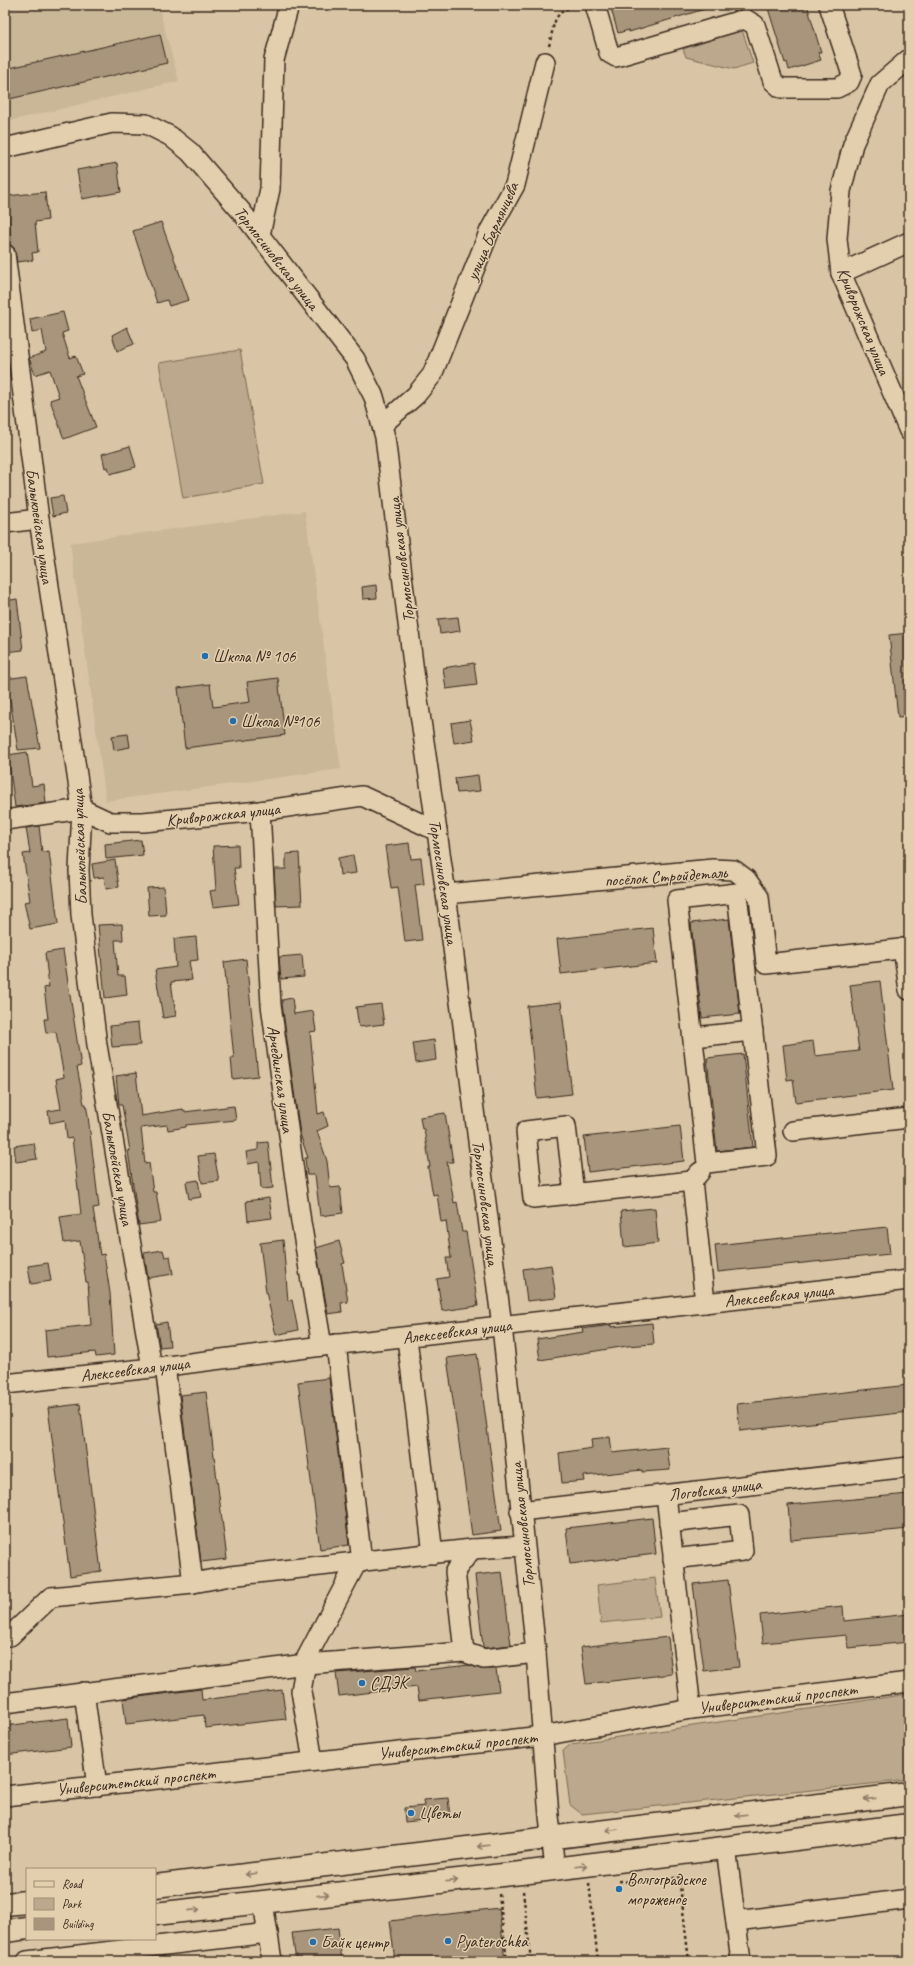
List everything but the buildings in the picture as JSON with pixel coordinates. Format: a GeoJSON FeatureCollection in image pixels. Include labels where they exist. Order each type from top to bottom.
{"type":"FeatureCollection","features":[{"type":"Feature","properties":{"kind":"highway"},"geometry":{"type":"LineString","coordinates":[[156,1886],[909,1794]]}},
{"type":"Feature","properties":{"kind":"highway"},"geometry":{"type":"LineString","coordinates":[[156,1914],[555,1869],[909,1825]]}},
{"type":"Feature","properties":{"kind":"highway"},"geometry":{"type":"LineString","coordinates":[[5,1904],[26,1902]]}},
{"type":"Feature","properties":{"kind":"highway"},"geometry":{"type":"LineString","coordinates":[[5,1931],[26,1928]]}},
{"type":"Feature","properties":{"kind":"street"},"geometry":{"type":"LineString","coordinates":[[260,235],[270,189],[274,60],[290,5]]}},
{"type":"Feature","properties":{"kind":"street"},"geometry":{"type":"LineString","coordinates":[[595,5],[609,53],[616,57],[745,19],[755,25],[773,81],[781,88],[837,88],[850,82],[852,75],[829,5]]}},
{"type":"Feature","properties":{"kind":"street","name":"Криворожская улица"},"geometry":{"type":"LineString","coordinates":[[909,59],[880,84],[853,144],[841,191],[837,239],[841,273],[909,431]]}},
{"type":"Feature","properties":{"kind":"street","name":"улица Бармянцева"},"geometry":{"type":"LineString","coordinates":[[382,425],[416,395],[432,374],[490,230],[515,185],[545,62]]}},
{"type":"Feature","properties":{"kind":"street","name":"Тормосиновская улица"},"geometry":{"type":"LineString","coordinates":[[5,148],[112,123],[146,124],[170,136],[190,152],[260,235],[355,358],[374,397],[385,437],[397,522],[414,672],[446,894],[502,1326],[520,1511],[536,1653],[550,1838],[555,1869]]}},
{"type":"Feature","properties":{"kind":"street"},"geometry":{"type":"LineString","coordinates":[[841,273],[909,242]]}},
{"type":"Feature","properties":{"kind":"street","name":"Балыклейская улица"},"geometry":{"type":"LineString","coordinates":[[5,254],[39,519],[82,809],[79,870],[82,915],[97,1045],[158,1367],[193,1583]]}},
{"type":"Feature","properties":{"kind":"street"},"geometry":{"type":"LineString","coordinates":[[5,524],[39,519]]}},
{"type":"Feature","properties":{"kind":"street","name":"Криворожская улица"},"geometry":{"type":"LineString","coordinates":[[82,809],[110,822],[143,822],[260,811],[362,796],[437,831]]}},
{"type":"Feature","properties":{"kind":"street"},"geometry":{"type":"LineString","coordinates":[[5,820],[82,809]]}},
{"type":"Feature","properties":{"kind":"street","name":"Арчединская улица"},"geometry":{"type":"LineString","coordinates":[[260,811],[271,1005],[301,1222],[329,1345],[360,1562]]}},
{"type":"Feature","properties":{"kind":"street","name":"посёлок Стройдеталь"},"geometry":{"type":"LineString","coordinates":[[446,894],[713,869],[734,870],[746,879],[760,897],[766,964]]}},
{"type":"Feature","properties":{"kind":"street"},"geometry":{"type":"LineString","coordinates":[[574,1194],[692,1181],[707,1163],[767,1156],[737,893],[677,900],[707,1163]]}},
{"type":"Feature","properties":{"kind":"street"},"geometry":{"type":"LineString","coordinates":[[746,966],[906,948],[909,990]]}},
{"type":"Feature","properties":{"kind":"street"},"geometry":{"type":"LineString","coordinates":[[693,1038],[753,1031]]}},
{"type":"Feature","properties":{"kind":"street"},"geometry":{"type":"LineString","coordinates":[[793,1131],[909,1118]]}},
{"type":"Feature","properties":{"kind":"street"},"geometry":{"type":"LineString","coordinates":[[692,1181],[705,1303]]}},
{"type":"Feature","properties":{"kind":"street","name":"Алексеевская улица"},"geometry":{"type":"LineString","coordinates":[[5,1384],[158,1367],[329,1345],[407,1338],[909,1280]]}},
{"type":"Feature","properties":{"kind":"street"},"geometry":{"type":"LineString","coordinates":[[407,1338],[433,1554]]}},
{"type":"Feature","properties":{"kind":"street","name":"Логовская улица"},"geometry":{"type":"LineString","coordinates":[[520,1511],[909,1467]]}},
{"type":"Feature","properties":{"kind":"street"},"geometry":{"type":"LineString","coordinates":[[666,1495],[691,1709]]}},
{"type":"Feature","properties":{"kind":"street"},"geometry":{"type":"LineString","coordinates":[[669,1523],[739,1515],[740,1522],[743,1551],[674,1559]]}},
{"type":"Feature","properties":{"kind":"street"},"geometry":{"type":"LineString","coordinates":[[5,1636],[10,1636],[51,1597],[193,1583],[230,1576],[433,1554],[524,1546]]}},
{"type":"Feature","properties":{"kind":"street"},"geometry":{"type":"LineString","coordinates":[[464,1652],[455,1572],[472,1550]]}},
{"type":"Feature","properties":{"kind":"street"},"geometry":{"type":"LineString","coordinates":[[313,1761],[301,1691],[307,1658],[360,1562]]}},
{"type":"Feature","properties":{"kind":"street"},"geometry":{"type":"LineString","coordinates":[[5,1702],[306,1664],[464,1652],[484,1659],[536,1653]]}},
{"type":"Feature","properties":{"kind":"street","name":"Университетский проспект"},"geometry":{"type":"LineString","coordinates":[[5,1796],[542,1736],[691,1709],[909,1682]]}},
{"type":"Feature","properties":{"kind":"street"},"geometry":{"type":"LineString","coordinates":[[84,1692],[97,1786]]}},
{"type":"Feature","properties":{"kind":"street"},"geometry":{"type":"LineString","coordinates":[[726,1848],[741,1961]]}},
{"type":"Feature","properties":{"kind":"street"},"geometry":{"type":"LineString","coordinates":[[736,1921],[909,1899]]}},
{"type":"Feature","properties":{"kind":"street"},"geometry":{"type":"LineString","coordinates":[[263,1902],[272,1961]]}},
{"type":"Feature","properties":{"kind":"street"},"geometry":{"type":"LineString","coordinates":[[27,1961],[268,1933]]}},
{"type":"Feature","properties":{"kind":"path"},"geometry":{"type":"LineString","coordinates":[[545,62],[558,14],[562,10],[578,5]]}},
{"type":"Feature","properties":{"kind":"path"},"geometry":{"type":"LineString","coordinates":[[612,1882],[648,1883],[679,1878],[689,1961]]}},
{"type":"Feature","properties":{"kind":"path"},"geometry":{"type":"LineString","coordinates":[[597,1882],[589,1882],[598,1961]]}},
{"type":"Feature","properties":{"kind":"path"},"geometry":{"type":"LineString","coordinates":[[523,1889],[531,1961]]}},
{"type":"Feature","properties":{"kind":"path"},"geometry":{"type":"LineString","coordinates":[[499,1897],[507,1961]]}},
{"type":"Feature","properties":{"kind":"shaded area"},"geometry":{"type":"Polygon","coordinates":[[[5,5],[158,5],[179,81],[5,122],[5,5]]]}},
{"type":"Feature","properties":{"kind":"shaded area","name":"Школа № 106"},"geometry":{"type":"Polygon","coordinates":[[[305,511],[341,769],[106,801],[70,543],[305,511]]]}},
{"type":"Feature","properties":{"kind":"green space"},"geometry":{"type":"Polygon","coordinates":[[[742,30],[753,63],[734,69],[686,57],[683,49],[742,30]]]}},
{"type":"Feature","properties":{"kind":"green space"},"geometry":{"type":"Polygon","coordinates":[[[240,350],[264,484],[183,498],[159,363],[240,350]]]}},
{"type":"Feature","properties":{"kind":"green space"},"geometry":{"type":"Polygon","coordinates":[[[655,1578],[660,1617],[601,1623],[597,1585],[655,1578]]]}},
{"type":"Feature","properties":{"kind":"green space"},"geometry":{"type":"Polygon","coordinates":[[[909,1694],[909,1780],[582,1814],[570,1805],[563,1751],[571,1744],[909,1694]]]}},
{"type":"Feature","properties":{"kind":"place","name":"Школа № 106"},"geometry":{"type":"Point","coordinates":[205,656]}},
{"type":"Feature","properties":{"kind":"place","name":"Школа №106"},"geometry":{"type":"Point","coordinates":[233,721]}},
{"type":"Feature","properties":{"kind":"place","name":"СДЭК"},"geometry":{"type":"Point","coordinates":[362,1683]}},
{"type":"Feature","properties":{"kind":"place","name":"Цветы"},"geometry":{"type":"Point","coordinates":[411,1813]}},
{"type":"Feature","properties":{"kind":"place","name":"Волгоградское мороженое"},"geometry":{"type":"Point","coordinates":[619,1889]}},
{"type":"Feature","properties":{"kind":"place","name":"Pyaterochka"},"geometry":{"type":"Point","coordinates":[448,1941]}},
{"type":"Feature","properties":{"kind":"place","name":"Байк центр"},"geometry":{"type":"Point","coordinates":[313,1942]}}]}
